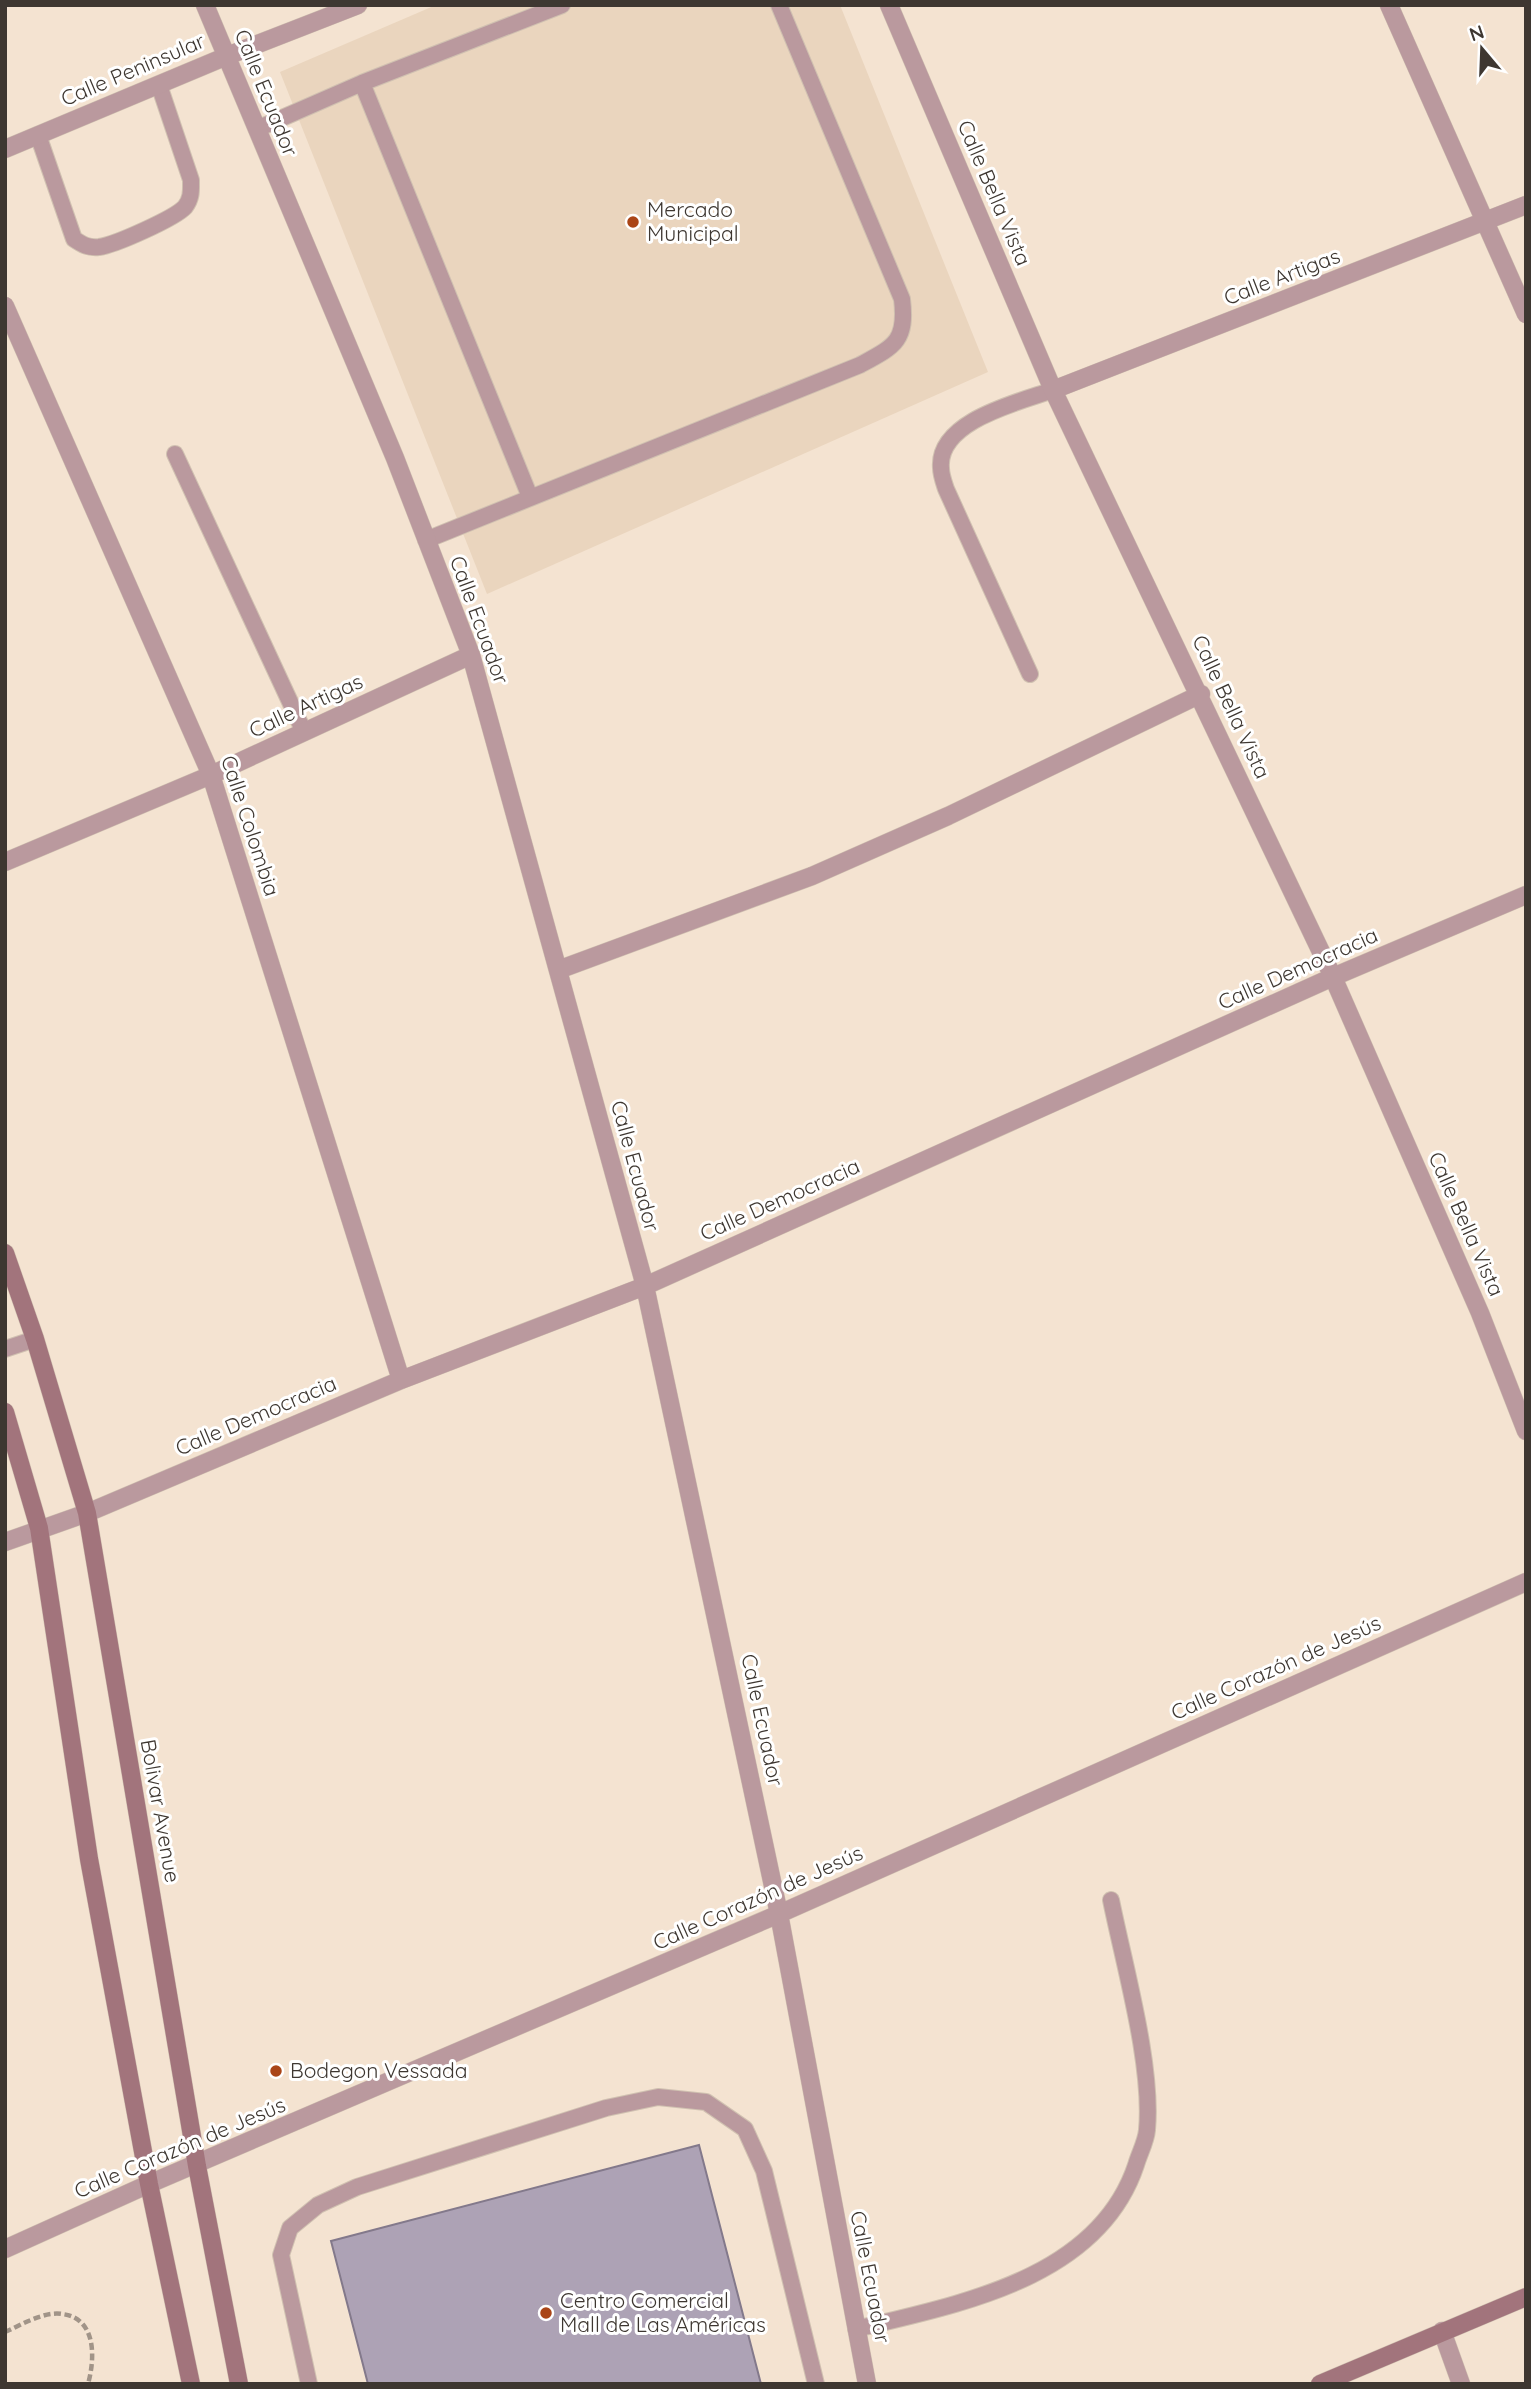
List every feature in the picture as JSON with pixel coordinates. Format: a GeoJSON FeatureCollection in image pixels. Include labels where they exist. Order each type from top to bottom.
{"type":"FeatureCollection","features":[{"type":"Feature","properties":{"kind":"street","name":"Calle Ecuador"},"geometry":{"type":"LineString","coordinates":[[205,5],[471,655],[645,1286],[779,1914],[867,2384]]}},
{"type":"Feature","properties":{"kind":"street","name":"Calle Peninsular"},"geometry":{"type":"LineString","coordinates":[[5,149],[227,56],[358,5]]}},
{"type":"Feature","properties":{"kind":"street","name":"Calle Bella Vista"},"geometry":{"type":"LineString","coordinates":[[889,5],[1053,390],[1201,694],[1333,977],[1480,1313],[1526,1431]]}},
{"type":"Feature","properties":{"kind":"street"},"geometry":{"type":"LineString","coordinates":[[1389,5],[1526,314]]}},
{"type":"Feature","properties":{"kind":"street","name":"Calle Artigas"},"geometry":{"type":"LineString","coordinates":[[1053,390],[1526,205]]}},
{"type":"Feature","properties":{"kind":"street","name":"Calle Colombia"},"geometry":{"type":"LineString","coordinates":[[5,306],[211,775],[401,1380]]}},
{"type":"Feature","properties":{"kind":"street","name":"Calle Artigas"},"geometry":{"type":"LineString","coordinates":[[5,862],[211,775],[471,655]]}},
{"type":"Feature","properties":{"kind":"street"},"geometry":{"type":"LineString","coordinates":[[558,970],[811,876],[948,816],[1201,694]]}},
{"type":"Feature","properties":{"kind":"street","name":"Calle Democracia"},"geometry":{"type":"LineString","coordinates":[[5,1542],[87,1513],[401,1380],[645,1286],[1333,977],[1526,895]]}},
{"type":"Feature","properties":{"kind":"street","name":"Bolivar Avenue"},"geometry":{"type":"LineString","coordinates":[[5,1253],[35,1339],[87,1513],[197,2166],[239,2384]]}},
{"type":"Feature","properties":{"kind":"street"},"geometry":{"type":"LineString","coordinates":[[5,1412],[39,1528],[89,1859],[149,2183],[191,2384]]}},
{"type":"Feature","properties":{"kind":"street","name":"Calle Corazón de Jesús"},"geometry":{"type":"LineString","coordinates":[[5,2249],[149,2183],[197,2166],[779,1914],[1526,1582]]}},
{"type":"Feature","properties":{"kind":"street"},"geometry":{"type":"LineString","coordinates":[[1320,2384],[1526,2297]]}},
{"type":"Feature","properties":{"kind":"street"},"geometry":{"type":"LineString","coordinates":[[1442,2331],[1461,2384]]}},
{"type":"Feature","properties":{"kind":"lane"},"geometry":{"type":"LineString","coordinates":[[257,129],[362,83],[562,5]]}},
{"type":"Feature","properties":{"kind":"lane"},"geometry":{"type":"LineString","coordinates":[[426,540],[860,365],[894,346],[905,323],[902,299],[779,5]]}},
{"type":"Feature","properties":{"kind":"lane"},"geometry":{"type":"LineString","coordinates":[[362,83],[530,498]]}},
{"type":"Feature","properties":{"kind":"lane"},"geometry":{"type":"LineString","coordinates":[[38,135],[74,239],[85,247],[102,247],[171,217],[184,208],[191,196],[191,180],[159,85]]}},
{"type":"Feature","properties":{"kind":"lane"},"geometry":{"type":"LineString","coordinates":[[1030,674],[946,489],[940,467],[946,445],[961,427],[1053,390]]}},
{"type":"Feature","properties":{"kind":"lane"},"geometry":{"type":"LineString","coordinates":[[175,454],[304,732]]}},
{"type":"Feature","properties":{"kind":"lane"},"geometry":{"type":"LineString","coordinates":[[5,1349],[35,1339]]}},
{"type":"Feature","properties":{"kind":"lane"},"geometry":{"type":"LineString","coordinates":[[856,2329],[936,2309],[1027,2279],[1089,2239],[1128,2189],[1147,2131],[1144,2067],[1111,1900]]}},
{"type":"Feature","properties":{"kind":"lane"},"geometry":{"type":"LineString","coordinates":[[309,2384],[281,2255],[290,2228],[318,2205],[357,2187],[606,2108],[658,2097],[706,2102],[745,2129],[764,2171],[816,2384]]}},
{"type":"Feature","properties":{"kind":"path"},"geometry":{"type":"LineString","coordinates":[[5,2332],[38,2318],[60,2313],[78,2319],[91,2337],[94,2360],[88,2384]]}},
{"type":"Feature","properties":{"kind":"shaded area","name":"Mercado Municipal"},"geometry":{"type":"Polygon","coordinates":[[[436,5],[840,5],[988,372],[487,594],[280,72],[436,5]]]}},
{"type":"Feature","properties":{"kind":"building","name":"Centro Comercial Mall de Las Américas"},"geometry":{"type":"Polygon","coordinates":[[[699,2145],[761,2384],[368,2384],[331,2241],[699,2145]]]}},
{"type":"Feature","properties":{"kind":"place","name":"Mercado Municipal"},"geometry":{"type":"Point","coordinates":[633,222]}},
{"type":"Feature","properties":{"kind":"place","name":"Bodegon Vessada"},"geometry":{"type":"Point","coordinates":[276,2071]}},
{"type":"Feature","properties":{"kind":"place","name":"Centro Comercial Mall de Las Américas"},"geometry":{"type":"Point","coordinates":[546,2313]}}]}
